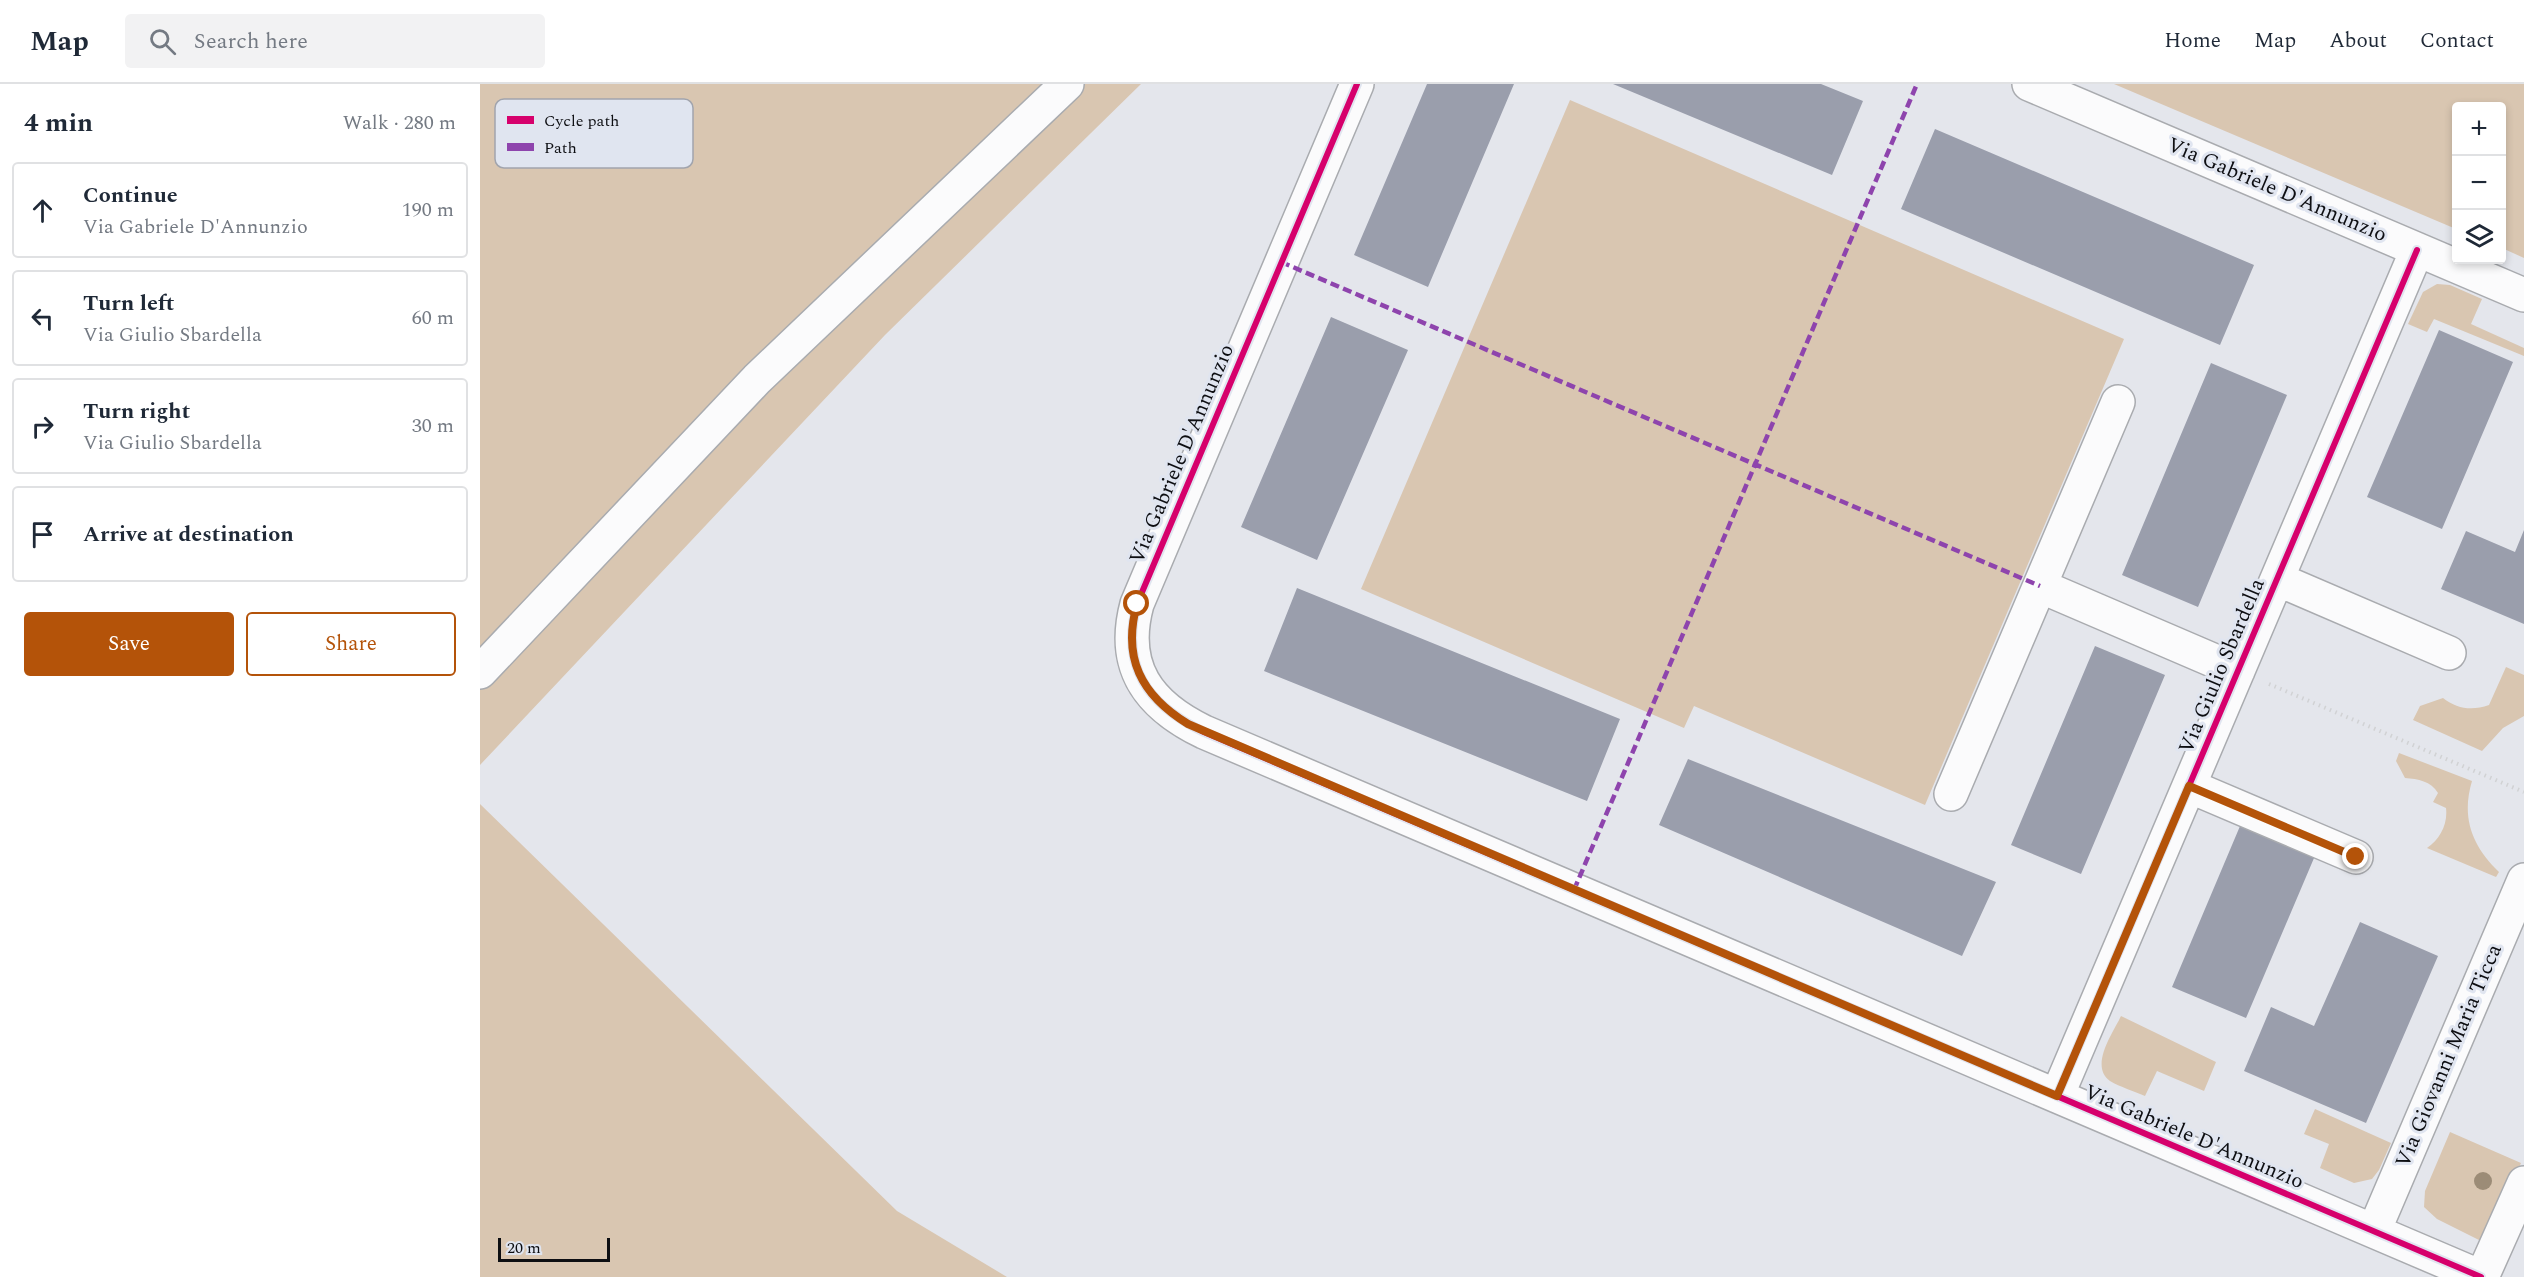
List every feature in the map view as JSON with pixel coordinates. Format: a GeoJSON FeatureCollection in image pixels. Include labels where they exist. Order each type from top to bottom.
{"type":"FeatureCollection","features":[{"type":"Feature","properties":{"kind":"street"},"geometry":{"type":"LineString","coordinates":[[480,672],[757,379],[1067,84]]}},
{"type":"Feature","properties":{"kind":"street","name":"Via Gabriele D'Annunzio"},"geometry":{"type":"LineString","coordinates":[[1357,84],[1137,604],[1131,643],[1133,659],[1147,689],[1175,716],[1204,732],[2481,1277]]}},
{"type":"Feature","properties":{"kind":"street","name":"Via Gabriele D'Annunzio"},"geometry":{"type":"LineString","coordinates":[[2030,84],[2524,295]]}},
{"type":"Feature","properties":{"kind":"street","name":"Via Giulio Sbardella"},"geometry":{"type":"LineString","coordinates":[[2057,1096],[2417,249]]}},
{"type":"Feature","properties":{"kind":"street"},"geometry":{"type":"LineString","coordinates":[[1951,794],[2118,402]]}},
{"type":"Feature","properties":{"kind":"street","name":"Via Giulio Sbardella"},"geometry":{"type":"LineString","coordinates":[[2277,579],[2449,653]]}},
{"type":"Feature","properties":{"kind":"street","name":"Via Giulio Sbardella"},"geometry":{"type":"LineString","coordinates":[[2040,586],[2238,670]]}},
{"type":"Feature","properties":{"kind":"street","name":"Via Giulio Sbardella"},"geometry":{"type":"LineString","coordinates":[[2189,786],[2356,857]]}},
{"type":"Feature","properties":{"kind":"street","name":"Via Giovanni Maria Ticca"},"geometry":{"type":"LineString","coordinates":[[2374,1231],[2524,880]]}},
{"type":"Feature","properties":{"kind":"street"},"geometry":{"type":"LineString","coordinates":[[2481,1277],[2524,1183]]}},
{"type":"Feature","properties":{"kind":"path"},"geometry":{"type":"LineString","coordinates":[[2238,670],[2524,792]]}},
{"type":"Feature","properties":{"kind":"shaded area"},"geometry":{"type":"Polygon","coordinates":[[[480,84],[1141,84],[885,335],[480,765],[480,84]]]}},
{"type":"Feature","properties":{"kind":"shaded area"},"geometry":{"type":"Polygon","coordinates":[[[2114,84],[2524,84],[2524,258],[2506,250],[2506,102],[2452,102],[2452,227],[2114,84]]]}},
{"type":"Feature","properties":{"kind":"shaded area"},"geometry":{"type":"Polygon","coordinates":[[[1570,100],[2124,339],[1925,805],[1694,706],[1684,728],[1361,589],[1570,100]]]}},
{"type":"Feature","properties":{"kind":"shaded area"},"geometry":{"type":"Polygon","coordinates":[[[2437,284],[2450,285],[2482,299],[2471,324],[2524,348],[2524,356],[2434,319],[2427,332],[2408,324],[2423,292],[2437,284]]]}},
{"type":"Feature","properties":{"kind":"shaded area"},"geometry":{"type":"Polygon","coordinates":[[[2506,667],[2524,675],[2524,716],[2503,728],[2482,751],[2413,720],[2420,706],[2443,698],[2454,705],[2465,708],[2489,705],[2506,667]]]}},
{"type":"Feature","properties":{"kind":"shaded area"},"geometry":{"type":"Polygon","coordinates":[[[2399,753],[2472,781],[2468,807],[2471,831],[2482,852],[2499,872],[2496,877],[2427,848],[2442,831],[2446,820],[2446,808],[2433,802],[2438,793],[2428,783],[2405,778],[2396,761],[2399,753]]]}},
{"type":"Feature","properties":{"kind":"shaded area"},"geometry":{"type":"Polygon","coordinates":[[[480,804],[897,1211],[1007,1277],[480,1277],[480,804]]]}},
{"type":"Feature","properties":{"kind":"shaded area"},"geometry":{"type":"Polygon","coordinates":[[[2121,1016],[2216,1062],[2204,1091],[2157,1071],[2145,1096],[2110,1081],[2104,1075],[2102,1058],[2108,1040],[2121,1016]]]}},
{"type":"Feature","properties":{"kind":"shaded area"},"geometry":{"type":"Polygon","coordinates":[[[2315,1109],[2391,1143],[2379,1170],[2372,1179],[2354,1183],[2320,1168],[2329,1144],[2304,1134],[2315,1109]]]}},
{"type":"Feature","properties":{"kind":"shaded area"},"geometry":{"type":"Polygon","coordinates":[[[2450,1132],[2521,1163],[2485,1243],[2437,1219],[2424,1207],[2425,1191],[2450,1132]]]}},
{"type":"Feature","properties":{"kind":"building"},"geometry":{"type":"Polygon","coordinates":[[[1427,84],[1514,84],[1428,287],[1354,255],[1427,84]]]}},
{"type":"Feature","properties":{"kind":"building"},"geometry":{"type":"Polygon","coordinates":[[[1613,84],[1821,84],[1863,101],[1832,175],[1613,84]]]}},
{"type":"Feature","properties":{"kind":"building"},"geometry":{"type":"Polygon","coordinates":[[[1935,129],[2254,265],[2220,345],[1901,209],[1935,129]]]}},
{"type":"Feature","properties":{"kind":"building"},"geometry":{"type":"Polygon","coordinates":[[[1331,317],[1408,350],[1317,560],[1241,527],[1331,317]]]}},
{"type":"Feature","properties":{"kind":"building"},"geometry":{"type":"Polygon","coordinates":[[[2439,330],[2513,362],[2442,529],[2367,497],[2439,330]]]}},
{"type":"Feature","properties":{"kind":"building"},"geometry":{"type":"Polygon","coordinates":[[[2211,363],[2287,395],[2198,607],[2122,575],[2211,363]]]}},
{"type":"Feature","properties":{"kind":"building"},"geometry":{"type":"Polygon","coordinates":[[[2524,530],[2524,624],[2441,589],[2466,531],[2515,552],[2524,530]]]}},
{"type":"Feature","properties":{"kind":"building"},"geometry":{"type":"Polygon","coordinates":[[[1297,588],[1620,719],[1587,801],[1264,671],[1297,588]]]}},
{"type":"Feature","properties":{"kind":"building"},"geometry":{"type":"Polygon","coordinates":[[[2095,646],[2165,675],[2081,874],[2011,845],[2095,646]]]}},
{"type":"Feature","properties":{"kind":"building"},"geometry":{"type":"Polygon","coordinates":[[[1688,759],[1996,882],[1962,956],[1659,825],[1688,759]]]}},
{"type":"Feature","properties":{"kind":"building"},"geometry":{"type":"Polygon","coordinates":[[[2243,819],[2317,851],[2246,1018],[2172,987],[2243,819]]]}},
{"type":"Feature","properties":{"kind":"building"},"geometry":{"type":"Polygon","coordinates":[[[2360,922],[2438,956],[2366,1123],[2244,1071],[2271,1007],[2314,1026],[2360,922]]]}},
{"type":"Feature","properties":{"kind":"marked path"},"geometry":{"type":"LineString","coordinates":[[1574,890],[1917,84]]}},
{"type":"Feature","properties":{"kind":"marked path"},"geometry":{"type":"LineString","coordinates":[[1281,262],[2040,586]]}},
{"type":"Feature","properties":{"kind":"cycle path"},"geometry":{"type":"LineString","coordinates":[[1357,84],[1137,604],[1132,647],[1143,682],[1154,696],[1184,721],[1204,732],[2481,1277]]}},
{"type":"Feature","properties":{"kind":"cycle path"},"geometry":{"type":"LineString","coordinates":[[2057,1096],[2417,250]]}},
{"type":"Feature","properties":{"kind":"route"},"geometry":{"type":"LineString","coordinates":[[1137,604],[1131,629],[1131,643],[1133,659],[1139,674],[1147,689],[1158,701],[1188,724],[2057,1096],[2189,786],[2356,857]]}}]}
